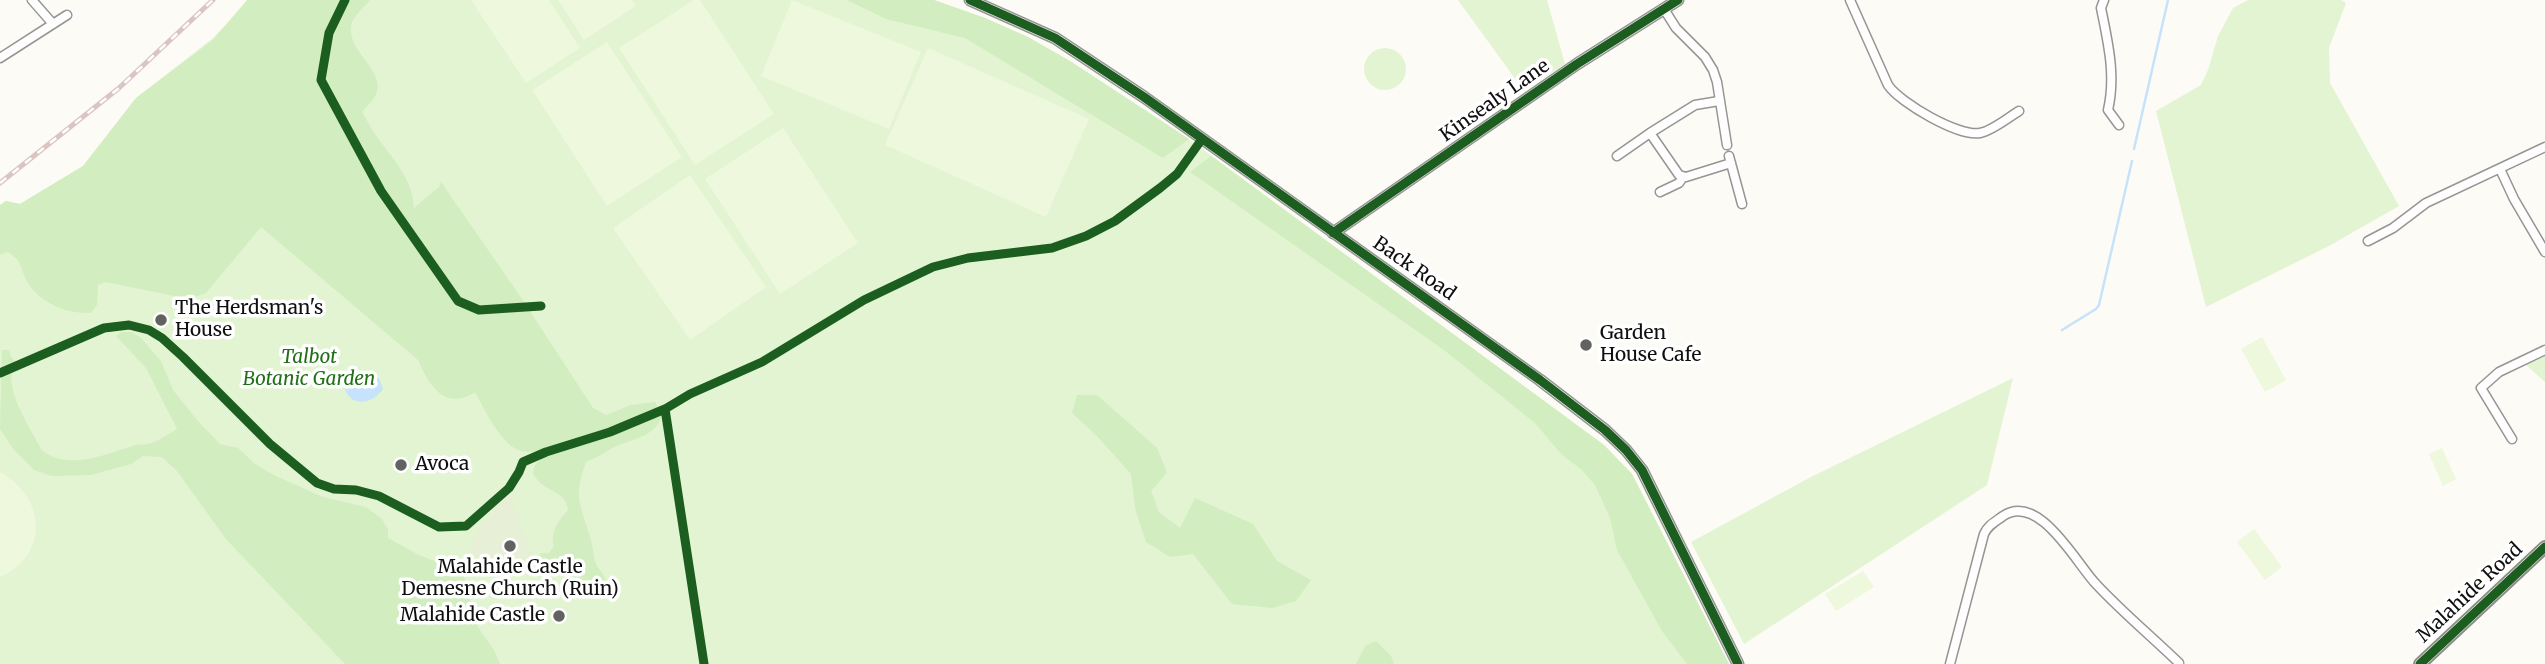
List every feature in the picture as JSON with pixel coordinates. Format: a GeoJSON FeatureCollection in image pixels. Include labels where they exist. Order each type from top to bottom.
{"type":"FeatureCollection","features":[{"type":"Feature","properties":{"kind":"main road","name":"Malahide Road"},"geometry":{"type":"LineString","coordinates":[[2420,664],[2545,547]]}},
{"type":"Feature","properties":{"kind":"street"},"geometry":{"type":"LineString","coordinates":[[32,0],[53,24]]}},
{"type":"Feature","properties":{"kind":"street","name":"Back Road"},"geometry":{"type":"LineString","coordinates":[[970,0],[1055,38],[1144,97],[1532,374],[1605,430],[1642,470],[1738,664]]}},
{"type":"Feature","properties":{"kind":"street","name":"Kinsealy Lane"},"geometry":{"type":"LineString","coordinates":[[1333,233],[1577,65],[1678,0]]}},
{"type":"Feature","properties":{"kind":"street"},"geometry":{"type":"LineString","coordinates":[[1850,0],[1888,85],[1894,94],[1905,102],[1930,117],[1965,132],[1982,133],[2019,111]]}},
{"type":"Feature","properties":{"kind":"street"},"geometry":{"type":"LineString","coordinates":[[2104,0],[2101,8],[2112,65],[2112,92],[2108,110],[2119,125]]}},
{"type":"Feature","properties":{"kind":"street"},"geometry":{"type":"LineString","coordinates":[[1664,9],[1676,28],[1705,57],[1713,70],[1727,145]]}},
{"type":"Feature","properties":{"kind":"street"},"geometry":{"type":"LineString","coordinates":[[0,58],[67,15]]}},
{"type":"Feature","properties":{"kind":"street"},"geometry":{"type":"LineString","coordinates":[[1617,156],[1695,105],[1719,101]]}},
{"type":"Feature","properties":{"kind":"street"},"geometry":{"type":"LineString","coordinates":[[1650,133],[1679,176],[1683,177]]}},
{"type":"Feature","properties":{"kind":"street"},"geometry":{"type":"LineString","coordinates":[[2368,241],[2393,228],[2426,203],[2545,147]]}},
{"type":"Feature","properties":{"kind":"street"},"geometry":{"type":"LineString","coordinates":[[1660,192],[1679,183],[1683,177],[1730,160],[1742,204]]}},
{"type":"Feature","properties":{"kind":"street"},"geometry":{"type":"LineString","coordinates":[[2500,169],[2514,200],[2545,252]]}},
{"type":"Feature","properties":{"kind":"street"},"geometry":{"type":"LineString","coordinates":[[2512,439],[2482,388],[2499,372],[2545,350]]}},
{"type":"Feature","properties":{"kind":"street"},"geometry":{"type":"LineString","coordinates":[[1950,664],[1987,526],[2007,513],[2016,511],[2036,516],[2057,533],[2094,582],[2179,663]]}},
{"type":"Feature","properties":{"kind":"green space"},"geometry":{"type":"Polygon","coordinates":[[[247,0],[370,0],[353,19],[351,32],[378,85],[375,97],[362,112],[405,176],[414,208],[439,187],[441,182],[593,408],[606,415],[631,405],[655,402],[662,415],[655,428],[644,436],[586,462],[582,474],[579,500],[596,564],[607,582],[607,594],[586,597],[567,580],[538,566],[537,559],[541,553],[549,553],[554,546],[554,531],[568,510],[563,498],[538,481],[533,474],[537,463],[551,450],[526,452],[511,446],[493,424],[475,392],[455,399],[440,393],[433,387],[418,360],[261,227],[206,293],[184,298],[106,282],[98,285],[97,305],[91,313],[73,312],[40,297],[28,283],[16,258],[7,252],[0,255],[0,205],[6,201],[20,204],[83,166],[136,98],[213,40],[247,0]]]}},
{"type":"Feature","properties":{"kind":"green space","name":"Malahide Castle"},"geometry":{"type":"Polygon","coordinates":[[[249,0],[934,0],[1028,37],[1070,61],[1189,139],[1604,445],[1632,474],[1729,664],[0,664],[0,205],[6,201],[20,204],[83,166],[136,98],[213,38],[249,0]]]}},
{"type":"Feature","properties":{"kind":"green space"},"geometry":{"type":"Polygon","coordinates":[[[471,0],[549,0],[580,48],[526,83],[471,0]]]}},
{"type":"Feature","properties":{"kind":"green space"},"geometry":{"type":"Polygon","coordinates":[[[558,0],[632,0],[636,6],[584,40],[558,0]]]}},
{"type":"Feature","properties":{"kind":"green space"},"geometry":{"type":"Polygon","coordinates":[[[694,0],[700,0],[774,114],[695,165],[619,48],[694,0]]]}},
{"type":"Feature","properties":{"kind":"green space"},"geometry":{"type":"Polygon","coordinates":[[[792,0],[921,52],[889,129],[761,76],[792,0]]]}},
{"type":"Feature","properties":{"kind":"green space"},"geometry":{"type":"Polygon","coordinates":[[[847,0],[934,0],[985,18],[1028,37],[1070,61],[1189,139],[1163,158],[965,38],[886,19],[847,0]]]}},
{"type":"Feature","properties":{"kind":"green space"},"geometry":{"type":"Polygon","coordinates":[[[1458,0],[1547,0],[1565,64],[1524,91],[1458,0]]]}},
{"type":"Feature","properties":{"kind":"green space"},"geometry":{"type":"Polygon","coordinates":[[[2248,0],[2341,0],[2346,3],[2329,48],[2330,83],[2399,206],[2329,246],[2206,307],[2156,111],[2201,85],[2218,36],[2233,8],[2248,0]]]}},
{"type":"Feature","properties":{"kind":"green space"},"geometry":{"type":"Polygon","coordinates":[[[607,42],[682,157],[607,206],[532,90],[607,42]]]}},
{"type":"Feature","properties":{"kind":"green space"},"geometry":{"type":"Polygon","coordinates":[[[928,48],[1089,119],[1046,217],[885,145],[928,48]]]}},
{"type":"Feature","properties":{"kind":"green space"},"geometry":{"type":"Polygon","coordinates":[[[1385,48],[1400,54],[1406,69],[1400,84],[1385,90],[1370,84],[1364,69],[1370,54],[1385,48]]]}},
{"type":"Feature","properties":{"kind":"green space"},"geometry":{"type":"Polygon","coordinates":[[[783,128],[858,243],[780,294],[705,179],[783,128]]]}},
{"type":"Feature","properties":{"kind":"green space"},"geometry":{"type":"Polygon","coordinates":[[[1211,156],[1604,445],[1632,474],[1729,664],[1687,664],[1662,631],[1617,550],[1610,518],[1595,485],[1581,469],[1562,455],[1535,423],[1444,350],[1190,172],[1211,156]]]}},
{"type":"Feature","properties":{"kind":"green space"},"geometry":{"type":"Polygon","coordinates":[[[690,175],[766,287],[690,340],[613,228],[690,175]]]}},
{"type":"Feature","properties":{"kind":"green space"},"geometry":{"type":"Polygon","coordinates":[[[122,332],[131,332],[140,337],[161,361],[173,390],[220,444],[238,448],[255,464],[323,497],[366,507],[381,518],[388,529],[388,538],[419,555],[461,571],[466,581],[475,623],[494,650],[500,664],[345,664],[226,539],[177,471],[162,457],[143,456],[131,464],[91,475],[52,476],[34,470],[13,449],[0,429],[2,350],[9,350],[16,362],[12,371],[12,382],[18,406],[41,449],[51,456],[62,460],[87,459],[151,443],[177,429],[146,368],[116,336],[122,332]]]}},
{"type":"Feature","properties":{"kind":"green space"},"geometry":{"type":"Polygon","coordinates":[[[2262,337],[2286,380],[2265,392],[2241,349],[2262,337]]]}},
{"type":"Feature","properties":{"kind":"green space"},"geometry":{"type":"Polygon","coordinates":[[[2545,355],[2545,382],[2526,365],[2545,355]]]}},
{"type":"Feature","properties":{"kind":"green space"},"geometry":{"type":"Polygon","coordinates":[[[2013,378],[1987,485],[1744,644],[1691,542],[1809,478],[2013,378]]]}},
{"type":"Feature","properties":{"kind":"green space"},"geometry":{"type":"Polygon","coordinates":[[[1077,395],[1097,395],[1157,448],[1167,473],[1151,491],[1159,512],[1180,528],[1195,498],[1253,524],[1277,561],[1311,580],[1296,601],[1272,608],[1232,604],[1193,554],[1170,557],[1146,542],[1135,508],[1131,474],[1072,413],[1077,395]]]}},
{"type":"Feature","properties":{"kind":"green space"},"geometry":{"type":"Polygon","coordinates":[[[2442,448],[2456,479],[2443,486],[2429,454],[2442,448]]]}},
{"type":"Feature","properties":{"kind":"green space"},"geometry":{"type":"Polygon","coordinates":[[[0,472],[15,482],[26,495],[36,525],[28,555],[0,577],[0,472]]]}},
{"type":"Feature","properties":{"kind":"green space"},"geometry":{"type":"Polygon","coordinates":[[[509,492],[539,575],[489,569],[479,564],[473,556],[472,545],[478,530],[509,492]]]}},
{"type":"Feature","properties":{"kind":"green space"},"geometry":{"type":"Polygon","coordinates":[[[2254,529],[2282,567],[2265,580],[2237,542],[2254,529]]]}},
{"type":"Feature","properties":{"kind":"green space"},"geometry":{"type":"Polygon","coordinates":[[[1863,571],[1874,587],[1836,611],[1825,594],[1863,571]]]}},
{"type":"Feature","properties":{"kind":"green space"},"geometry":{"type":"Polygon","coordinates":[[[1376,641],[1391,656],[1394,664],[1356,664],[1365,646],[1376,641]]]}},
{"type":"Feature","properties":{"kind":"water"},"geometry":{"type":"Polygon","coordinates":[[[373,376],[379,378],[383,389],[378,394],[361,402],[351,398],[344,386],[351,380],[373,376]]]}},
{"type":"Feature","properties":{"kind":"waterway"},"geometry":{"type":"LineString","coordinates":[[2134,149],[2168,0]]}},
{"type":"Feature","properties":{"kind":"waterway"},"geometry":{"type":"LineString","coordinates":[[2062,330],[2099,305],[2132,161]]}},
{"type":"Feature","properties":{"kind":"railway"},"geometry":{"type":"LineString","coordinates":[[0,183],[119,88],[213,0]]}},
{"type":"Feature","properties":{"kind":"cycle path"},"geometry":{"type":"LineString","coordinates":[[345,0],[329,33],[321,80],[381,191],[458,301],[479,310],[541,306]]}},
{"type":"Feature","properties":{"kind":"cycle path"},"geometry":{"type":"LineString","coordinates":[[970,0],[1055,38],[1144,97],[1540,380],[1605,430],[1642,470],[1738,664]]}},
{"type":"Feature","properties":{"kind":"cycle path"},"geometry":{"type":"LineString","coordinates":[[1333,233],[1577,64],[1678,0]]}},
{"type":"Feature","properties":{"kind":"cycle path"},"geometry":{"type":"LineString","coordinates":[[0,373],[104,328],[129,325],[149,330],[183,357],[270,444],[317,483],[334,489],[356,490],[379,496],[439,527],[466,526],[509,488],[523,462],[610,432],[665,409],[690,394],[762,362],[864,300],[933,267],[968,258],[1052,248],[1086,236],[1115,221],[1177,174],[1202,139]]}},
{"type":"Feature","properties":{"kind":"cycle path"},"geometry":{"type":"LineString","coordinates":[[665,409],[704,664]]}},
{"type":"Feature","properties":{"kind":"cycle path"},"geometry":{"type":"LineString","coordinates":[[2420,664],[2545,547]]}},
{"type":"Feature","properties":{"kind":"place","name":"The Herdsman's House"},"geometry":{"type":"Point","coordinates":[161,320]}},
{"type":"Feature","properties":{"kind":"place","name":"Garden House Cafe"},"geometry":{"type":"Point","coordinates":[1586,345]}},
{"type":"Feature","properties":{"kind":"place","name":"Avoca"},"geometry":{"type":"Point","coordinates":[401,465]}},
{"type":"Feature","properties":{"kind":"place","name":"Malahide Castle Demesne Church (Ruin)"},"geometry":{"type":"Point","coordinates":[510,546]}},
{"type":"Feature","properties":{"kind":"place","name":"Malahide Castle"},"geometry":{"type":"Point","coordinates":[559,616]}},
{"type":"Feature","properties":{"kind":"park label","name":"Talbot Botanic Garden"},"geometry":{"type":"Point","coordinates":[309,369]}}]}
